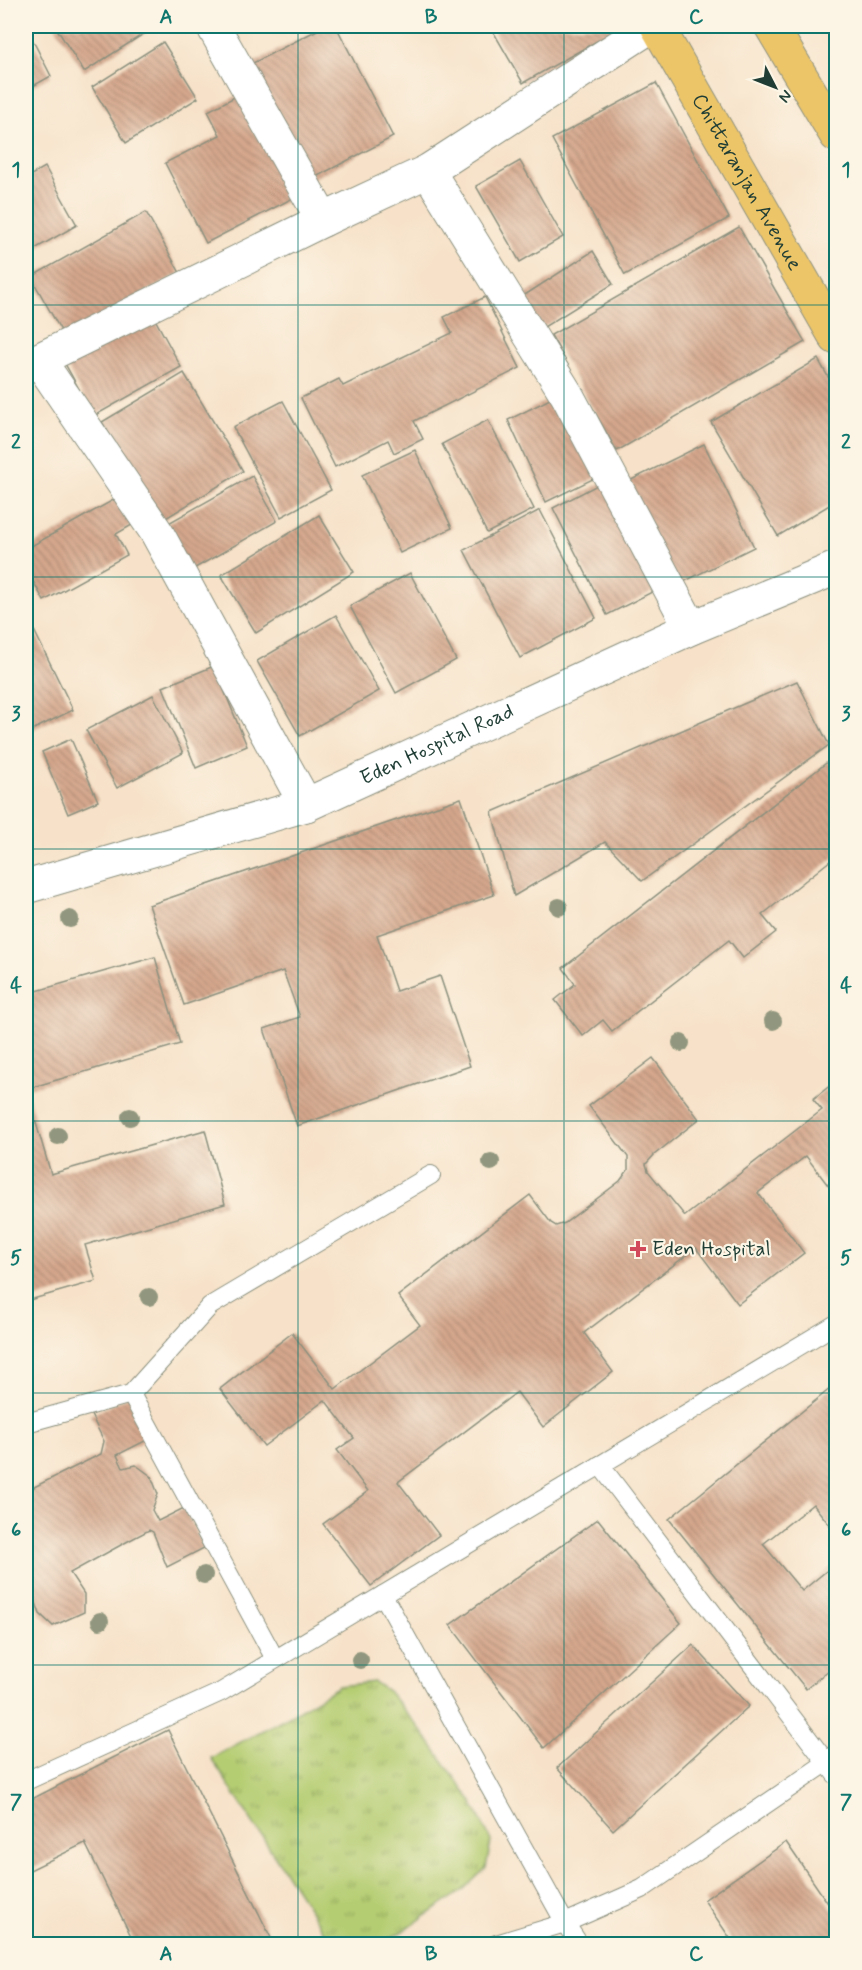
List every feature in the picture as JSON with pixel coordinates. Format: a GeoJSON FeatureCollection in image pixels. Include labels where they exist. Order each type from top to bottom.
{"type":"FeatureCollection","features":[{"type":"Feature","properties":{"kind":"main road","name":"Chittaranjan Avenue"},"geometry":{"type":"LineString","coordinates":[[657,26],[837,338]]}},
{"type":"Feature","properties":{"kind":"main road"},"geometry":{"type":"LineString","coordinates":[[771,26],[837,135]]}},
{"type":"Feature","properties":{"kind":"street"},"geometry":{"type":"LineString","coordinates":[[213,26],[322,220]]}},
{"type":"Feature","properties":{"kind":"street"},"geometry":{"type":"LineString","coordinates":[[306,805],[158,533],[32,363],[322,220],[428,171],[651,26]]}},
{"type":"Feature","properties":{"kind":"street"},"geometry":{"type":"LineString","coordinates":[[428,171],[567,395],[691,628]]}},
{"type":"Feature","properties":{"kind":"street","name":"Eden Hospital Road"},"geometry":{"type":"LineString","coordinates":[[26,887],[306,805],[691,628],[837,568]]}},
{"type":"Feature","properties":{"kind":"lane"},"geometry":{"type":"LineString","coordinates":[[26,1423],[131,1394],[210,1306],[431,1175]]}},
{"type":"Feature","properties":{"kind":"lane"},"geometry":{"type":"LineString","coordinates":[[26,1781],[221,1692],[837,1324]]}},
{"type":"Feature","properties":{"kind":"lane"},"geometry":{"type":"LineString","coordinates":[[131,1394],[275,1659]]}},
{"type":"Feature","properties":{"kind":"lane"},"geometry":{"type":"LineString","coordinates":[[496,1944],[565,1923],[642,1889],[833,1764],[600,1465]]}},
{"type":"Feature","properties":{"kind":"lane"},"geometry":{"type":"LineString","coordinates":[[383,1594],[565,1923],[579,1944]]}},
{"type":"Feature","properties":{"kind":"green space"},"geometry":{"type":"Polygon","coordinates":[[[374,1682],[388,1691],[424,1734],[472,1802],[491,1841],[486,1868],[462,1891],[403,1931],[380,1944],[332,1944],[211,1758],[339,1686],[374,1682]]]}},
{"type":"Feature","properties":{"kind":"building"},"geometry":{"type":"Polygon","coordinates":[[[55,26],[156,26],[84,72],[55,26]]]}},
{"type":"Feature","properties":{"kind":"building"},"geometry":{"type":"Polygon","coordinates":[[[325,26],[336,26],[393,137],[308,181],[249,65],[325,26]]]}},
{"type":"Feature","properties":{"kind":"building"},"geometry":{"type":"Polygon","coordinates":[[[490,26],[619,26],[620,28],[523,83],[490,26]]]}},
{"type":"Feature","properties":{"kind":"building"},"geometry":{"type":"Polygon","coordinates":[[[826,26],[836,26],[836,42],[826,26]]]}},
{"type":"Feature","properties":{"kind":"building"},"geometry":{"type":"Polygon","coordinates":[[[28,31],[51,76],[26,90],[26,32],[28,31]]]}},
{"type":"Feature","properties":{"kind":"building"},"geometry":{"type":"Polygon","coordinates":[[[163,42],[198,98],[126,143],[92,87],[163,42]]]}},
{"type":"Feature","properties":{"kind":"building"},"geometry":{"type":"Polygon","coordinates":[[[656,83],[729,218],[625,275],[552,139],[656,83]]]}},
{"type":"Feature","properties":{"kind":"building"},"geometry":{"type":"Polygon","coordinates":[[[244,92],[297,196],[206,243],[165,163],[220,135],[208,111],[244,92]]]}},
{"type":"Feature","properties":{"kind":"building"},"geometry":{"type":"Polygon","coordinates":[[[520,161],[563,237],[520,262],[476,186],[520,161]]]}},
{"type":"Feature","properties":{"kind":"building"},"geometry":{"type":"Polygon","coordinates":[[[45,167],[77,225],[26,254],[26,178],[45,167]]]}},
{"type":"Feature","properties":{"kind":"building"},"geometry":{"type":"Polygon","coordinates":[[[146,212],[180,273],[65,338],[31,277],[146,212]]]}},
{"type":"Feature","properties":{"kind":"building"},"geometry":{"type":"Polygon","coordinates":[[[739,227],[805,342],[617,451],[551,335],[739,227]]]}},
{"type":"Feature","properties":{"kind":"building"},"geometry":{"type":"Polygon","coordinates":[[[593,251],[613,284],[536,332],[517,300],[593,251]]]}},
{"type":"Feature","properties":{"kind":"building"},"geometry":{"type":"Polygon","coordinates":[[[485,297],[520,368],[414,421],[423,439],[394,453],[388,440],[335,467],[301,398],[339,379],[343,386],[452,333],[444,317],[485,297]]]}},
{"type":"Feature","properties":{"kind":"building"},"geometry":{"type":"Polygon","coordinates":[[[150,310],[181,367],[94,416],[63,360],[150,310]]]}},
{"type":"Feature","properties":{"kind":"building"},"geometry":{"type":"Polygon","coordinates":[[[818,359],[836,391],[836,501],[778,536],[711,422],[818,359]]]}},
{"type":"Feature","properties":{"kind":"building"},"geometry":{"type":"Polygon","coordinates":[[[184,373],[243,471],[161,521],[102,422],[184,373]]]}},
{"type":"Feature","properties":{"kind":"building"},"geometry":{"type":"Polygon","coordinates":[[[558,395],[597,477],[546,502],[508,420],[558,395]]]}},
{"type":"Feature","properties":{"kind":"building"},"geometry":{"type":"Polygon","coordinates":[[[283,401],[331,490],[281,517],[233,427],[283,401]]]}},
{"type":"Feature","properties":{"kind":"building"},"geometry":{"type":"Polygon","coordinates":[[[488,420],[534,509],[487,533],[442,444],[488,420]]]}},
{"type":"Feature","properties":{"kind":"building"},"geometry":{"type":"Polygon","coordinates":[[[704,444],[754,547],[675,586],[625,483],[704,444]]]}},
{"type":"Feature","properties":{"kind":"building"},"geometry":{"type":"Polygon","coordinates":[[[415,450],[452,528],[400,553],[362,475],[415,450]]]}},
{"type":"Feature","properties":{"kind":"building"},"geometry":{"type":"Polygon","coordinates":[[[252,476],[277,521],[190,571],[165,525],[252,476]]]}},
{"type":"Feature","properties":{"kind":"building"},"geometry":{"type":"Polygon","coordinates":[[[603,482],[658,589],[607,615],[553,508],[603,482]]]}},
{"type":"Feature","properties":{"kind":"building"},"geometry":{"type":"Polygon","coordinates":[[[124,494],[139,521],[116,534],[127,555],[44,601],[26,568],[26,549],[124,494]]]}},
{"type":"Feature","properties":{"kind":"building"},"geometry":{"type":"Polygon","coordinates":[[[540,510],[596,618],[520,658],[464,550],[540,510]]]}},
{"type":"Feature","properties":{"kind":"building"},"geometry":{"type":"Polygon","coordinates":[[[319,515],[354,572],[256,633],[221,575],[319,515]]]}},
{"type":"Feature","properties":{"kind":"building"},"geometry":{"type":"Polygon","coordinates":[[[410,573],[456,660],[396,693],[350,606],[410,573]]]}},
{"type":"Feature","properties":{"kind":"building"},"geometry":{"type":"Polygon","coordinates":[[[336,615],[379,691],[300,736],[257,661],[336,615]]]}},
{"type":"Feature","properties":{"kind":"building"},"geometry":{"type":"Polygon","coordinates":[[[28,618],[73,710],[26,733],[26,619],[28,618]]]}},
{"type":"Feature","properties":{"kind":"building"},"geometry":{"type":"Polygon","coordinates":[[[214,666],[247,746],[196,768],[163,687],[214,666]]]}},
{"type":"Feature","properties":{"kind":"building"},"geometry":{"type":"Polygon","coordinates":[[[797,681],[829,745],[642,881],[605,842],[514,896],[492,812],[797,681]]]}},
{"type":"Feature","properties":{"kind":"building"},"geometry":{"type":"Polygon","coordinates":[[[153,695],[183,753],[117,788],[86,730],[153,695]]]}},
{"type":"Feature","properties":{"kind":"building"},"geometry":{"type":"Polygon","coordinates":[[[71,739],[98,801],[68,814],[42,752],[71,739]]]}},
{"type":"Feature","properties":{"kind":"building"},"geometry":{"type":"Polygon","coordinates":[[[830,760],[836,768],[836,856],[762,915],[776,932],[743,958],[729,940],[612,1031],[603,1020],[583,1036],[555,1000],[575,984],[563,968],[830,760]]]}},
{"type":"Feature","properties":{"kind":"building"},"geometry":{"type":"Polygon","coordinates":[[[461,798],[494,895],[377,935],[396,991],[440,976],[470,1066],[297,1126],[264,1029],[300,1017],[283,971],[184,1005],[149,905],[461,798]]]}},
{"type":"Feature","properties":{"kind":"building"},"geometry":{"type":"Polygon","coordinates":[[[155,957],[180,1044],[26,1089],[26,994],[155,957]]]}},
{"type":"Feature","properties":{"kind":"building"},"geometry":{"type":"Polygon","coordinates":[[[653,1058],[699,1119],[646,1164],[648,1171],[685,1216],[822,1110],[813,1099],[836,1081],[836,1196],[806,1156],[758,1193],[804,1253],[738,1304],[696,1248],[584,1333],[613,1372],[543,1427],[517,1392],[398,1482],[439,1535],[371,1586],[323,1524],[368,1491],[337,1450],[354,1438],[325,1400],[264,1446],[220,1389],[292,1333],[335,1389],[420,1325],[398,1296],[530,1195],[551,1223],[556,1226],[565,1223],[620,1181],[628,1170],[628,1157],[589,1106],[653,1058]]]}},
{"type":"Feature","properties":{"kind":"building"},"geometry":{"type":"Polygon","coordinates":[[[26,1089],[51,1174],[205,1130],[225,1204],[85,1245],[96,1281],[26,1301],[26,1089]]]}},
{"type":"Feature","properties":{"kind":"building"},"geometry":{"type":"Polygon","coordinates":[[[836,1384],[836,1533],[813,1504],[763,1544],[802,1591],[836,1563],[836,1631],[830,1636],[836,1644],[836,1664],[806,1689],[669,1519],[836,1384]]]}},
{"type":"Feature","properties":{"kind":"building"},"geometry":{"type":"Polygon","coordinates":[[[130,1396],[151,1438],[117,1455],[123,1468],[136,1465],[151,1476],[158,1494],[152,1510],[158,1521],[184,1508],[204,1548],[167,1567],[153,1532],[149,1530],[70,1573],[84,1594],[84,1612],[53,1626],[40,1614],[33,1594],[26,1598],[26,1491],[101,1454],[104,1441],[91,1415],[130,1396]]]}},
{"type":"Feature","properties":{"kind":"building"},"geometry":{"type":"Polygon","coordinates":[[[598,1519],[681,1623],[544,1748],[450,1625],[598,1519]]]}},
{"type":"Feature","properties":{"kind":"building"},"geometry":{"type":"Polygon","coordinates":[[[693,1645],[749,1706],[613,1830],[557,1768],[693,1645]]]}},
{"type":"Feature","properties":{"kind":"building"},"geometry":{"type":"Polygon","coordinates":[[[168,1730],[274,1944],[135,1944],[85,1843],[28,1871],[26,1866],[26,1802],[168,1730]]]}},
{"type":"Feature","properties":{"kind":"building"},"geometry":{"type":"Polygon","coordinates":[[[786,1842],[836,1915],[836,1944],[734,1944],[704,1900],[786,1842]]]}},
{"type":"Feature","properties":{"kind":"place","name":"Eden Hospital"},"geometry":{"type":"Point","coordinates":[638,1249]}}]}
